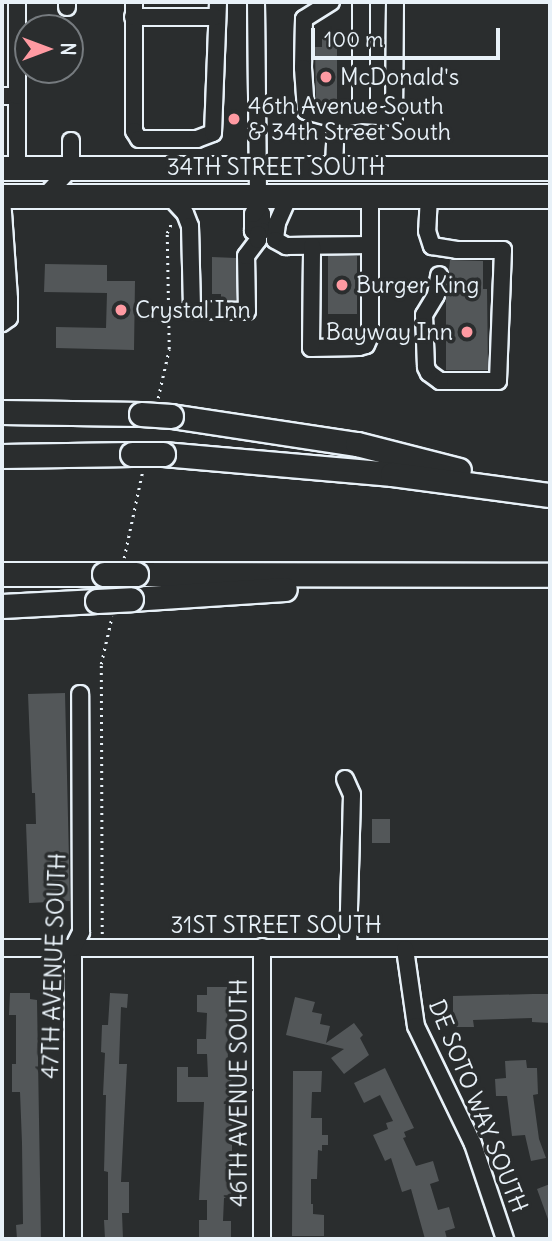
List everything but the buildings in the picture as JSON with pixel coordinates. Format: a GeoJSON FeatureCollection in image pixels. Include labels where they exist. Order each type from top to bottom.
{"type":"FeatureCollection","features":[{"type":"Feature","properties":{"kind":"highway","name":"34TH STREET SOUTH"},"geometry":{"type":"LineString","coordinates":[[9,168],[550,168]]}},
{"type":"Feature","properties":{"kind":"highway"},"geometry":{"type":"LineString","coordinates":[[523,196],[550,185]]}},
{"type":"Feature","properties":{"kind":"highway","name":"34TH STREET SOUTH"},"geometry":{"type":"LineString","coordinates":[[2,197],[169,196],[258,202],[289,196],[550,196]]}},
{"type":"Feature","properties":{"kind":"highway"},"geometry":{"type":"LineString","coordinates":[[2,412],[171,416],[357,444],[550,494]]}},
{"type":"Feature","properties":{"kind":"highway"},"geometry":{"type":"LineString","coordinates":[[2,456],[163,454],[392,474],[550,494]]}},
{"type":"Feature","properties":{"kind":"highway"},"geometry":{"type":"LineString","coordinates":[[2,575],[550,575]]}},
{"type":"Feature","properties":{"kind":"highway"},"geometry":{"type":"LineString","coordinates":[[2,606],[305,588],[352,576]]}},
{"type":"Feature","properties":{"kind":"street"},"geometry":{"type":"LineString","coordinates":[[9,168],[9,96],[17,2]]}},
{"type":"Feature","properties":{"kind":"street"},"geometry":{"type":"LineString","coordinates":[[169,196],[185,213],[190,226],[192,310],[247,311],[246,256],[257,237],[253,231],[253,214],[258,202],[257,2]]}},
{"type":"Feature","properties":{"kind":"street"},"geometry":{"type":"LineString","coordinates":[[361,115],[361,6],[331,2],[304,19],[306,111],[336,119],[361,115],[394,117],[395,2]]}},
{"type":"Feature","properties":{"kind":"street"},"geometry":{"type":"LineString","coordinates":[[134,9],[216,9],[209,135],[197,139],[139,139],[134,131],[134,9]]}},
{"type":"Feature","properties":{"kind":"street"},"geometry":{"type":"LineString","coordinates":[[334,167],[336,119]]}},
{"type":"Feature","properties":{"kind":"street"},"geometry":{"type":"LineString","coordinates":[[134,131],[153,131]]}},
{"type":"Feature","properties":{"kind":"street"},"geometry":{"type":"LineString","coordinates":[[176,131],[209,135]]}},
{"type":"Feature","properties":{"kind":"street"},"geometry":{"type":"LineString","coordinates":[[45,196],[71,167],[71,141]]}},
{"type":"Feature","properties":{"kind":"street"},"geometry":{"type":"LineString","coordinates":[[289,196],[277,223],[275,240],[286,246],[370,245]]}},
{"type":"Feature","properties":{"kind":"street"},"geometry":{"type":"LineString","coordinates":[[312,246],[311,348],[366,345],[370,337],[370,196]]}},
{"type":"Feature","properties":{"kind":"street"},"geometry":{"type":"LineString","coordinates":[[429,196],[428,231],[439,262],[436,295],[424,315],[426,367],[429,373],[440,381],[498,381],[502,250],[439,262]]}},
{"type":"Feature","properties":{"kind":"street"},"geometry":{"type":"LineString","coordinates":[[2,197],[9,318],[2,323]]}},
{"type":"Feature","properties":{"kind":"street","name":"47TH AVENUE SOUTH"},"geometry":{"type":"LineString","coordinates":[[73,1239],[73,948],[81,932],[80,694]]}},
{"type":"Feature","properties":{"kind":"street"},"geometry":{"type":"LineString","coordinates":[[345,779],[352,795],[348,948]]}},
{"type":"Feature","properties":{"kind":"street","name":"46TH AVENUE SOUTH"},"geometry":{"type":"LineString","coordinates":[[262,947],[262,1239]]}},
{"type":"Feature","properties":{"kind":"street","name":"31ST STREET SOUTH"},"geometry":{"type":"LineString","coordinates":[[2,948],[550,948]]}},
{"type":"Feature","properties":{"kind":"street","name":"DE SOTO WAY SOUTH"},"geometry":{"type":"LineString","coordinates":[[405,948],[416,1026],[473,1144],[505,1239]]}},
{"type":"Feature","properties":{"kind":"place","name":"McDonald's"},"geometry":{"type":"Point","coordinates":[326,77]}},
{"type":"Feature","properties":{"kind":"place","name":"46th Avenue South & 34th Street South"},"geometry":{"type":"Point","coordinates":[234,119]}},
{"type":"Feature","properties":{"kind":"place","name":"Burger King"},"geometry":{"type":"Point","coordinates":[342,285]}},
{"type":"Feature","properties":{"kind":"place","name":"Crystal Inn"},"geometry":{"type":"Point","coordinates":[121,310]}},
{"type":"Feature","properties":{"kind":"place","name":"Bayway Inn"},"geometry":{"type":"Point","coordinates":[467,332]}}]}
